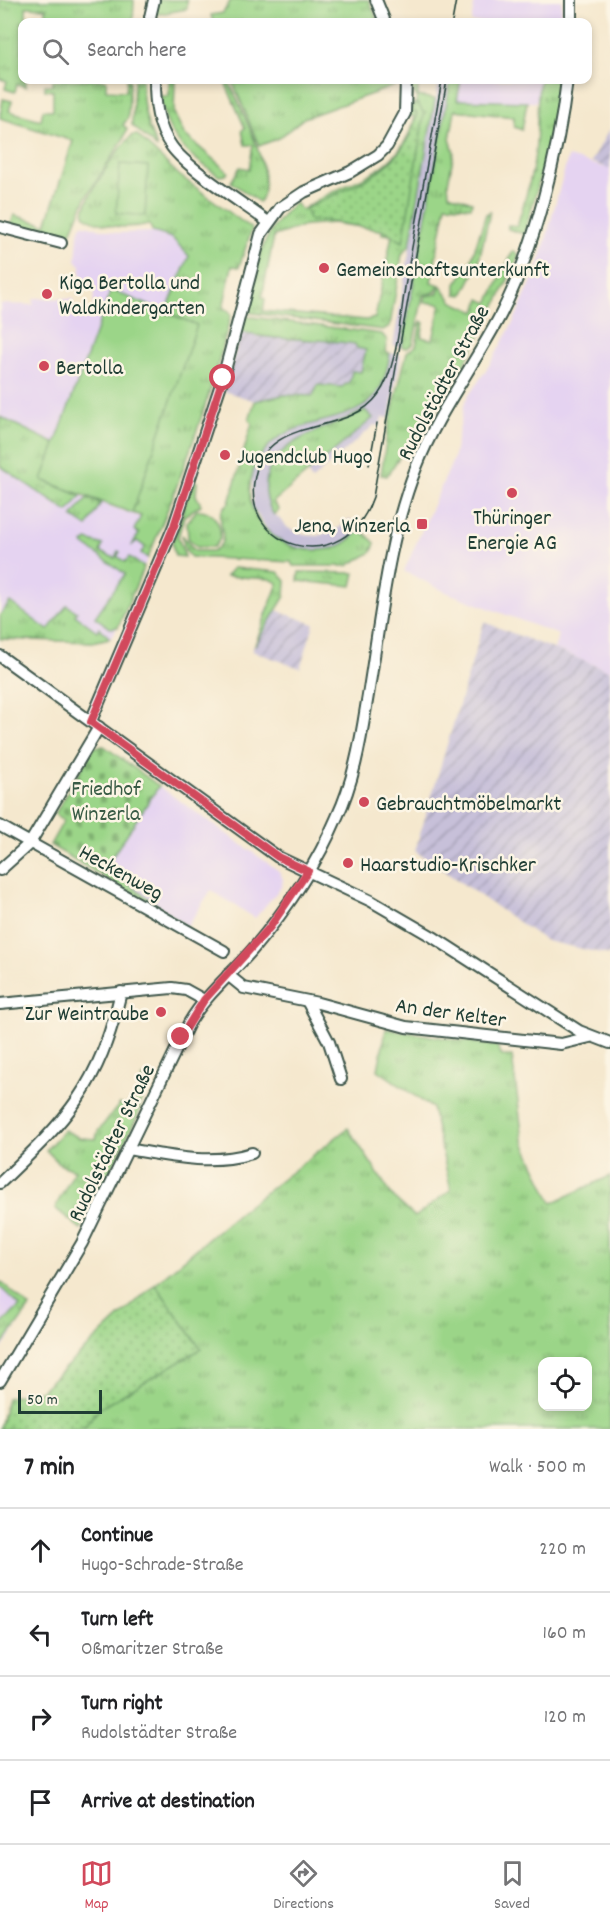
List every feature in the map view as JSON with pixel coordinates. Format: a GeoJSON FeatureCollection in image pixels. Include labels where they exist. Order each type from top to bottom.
{"type":"FeatureCollection","features":[{"type":"Feature","properties":{"kind":"street"},"geometry":{"type":"LineString","coordinates":[[150,18],[154,0]]}},
{"type":"Feature","properties":{"kind":"street"},"geometry":{"type":"LineString","coordinates":[[376,0],[383,18]]}},
{"type":"Feature","properties":{"kind":"street"},"geometry":{"type":"LineString","coordinates":[[571,0],[571,18]]}},
{"type":"Feature","properties":{"kind":"street"},"geometry":{"type":"LineString","coordinates":[[155,84],[158,116],[172,147],[188,162],[268,222]]}},
{"type":"Feature","properties":{"kind":"street"},"geometry":{"type":"LineString","coordinates":[[0,870],[30,843],[95,724],[174,526],[223,378],[256,246],[268,222],[280,208],[304,192],[350,172],[378,155],[402,122],[407,98],[406,84]]}},
{"type":"Feature","properties":{"kind":"street","name":"Rudolstädter Straße"},"geometry":{"type":"LineString","coordinates":[[0,1381],[82,1243],[181,1037],[204,1000],[270,927],[308,871],[338,817],[356,763],[390,561],[406,495],[434,427],[501,314],[520,272],[556,148],[566,84]]}},
{"type":"Feature","properties":{"kind":"street"},"geometry":{"type":"LineString","coordinates":[[0,226],[61,243]]}},
{"type":"Feature","properties":{"kind":"street"},"geometry":{"type":"LineString","coordinates":[[0,656],[278,857],[371,901],[433,937],[590,1037],[610,1043]]}},
{"type":"Feature","properties":{"kind":"street","name":"Heckenweg"},"geometry":{"type":"LineString","coordinates":[[0,826],[224,951]]}},
{"type":"Feature","properties":{"kind":"street","name":"An der Kelter"},"geometry":{"type":"LineString","coordinates":[[228,975],[244,988],[307,1001],[406,1027],[457,1035],[561,1044],[590,1037]]}},
{"type":"Feature","properties":{"kind":"street"},"geometry":{"type":"LineString","coordinates":[[0,1004],[121,992],[186,990],[204,1000]]}},
{"type":"Feature","properties":{"kind":"street"},"geometry":{"type":"LineString","coordinates":[[0,1183],[52,1133],[82,1095],[106,1045],[121,992]]}},
{"type":"Feature","properties":{"kind":"street"},"geometry":{"type":"LineString","coordinates":[[307,1001],[329,1042],[341,1079]]}},
{"type":"Feature","properties":{"kind":"street"},"geometry":{"type":"LineString","coordinates":[[128,1149],[211,1160],[235,1158],[252,1153]]}},
{"type":"Feature","properties":{"kind":"shaded area"},"geometry":{"type":"Polygon","coordinates":[[[475,0],[562,0],[561,18],[472,18],[475,0]]]}},
{"type":"Feature","properties":{"kind":"shaded area"},"geometry":{"type":"Polygon","coordinates":[[[438,84],[450,84],[402,347],[393,346],[438,84]]]}},
{"type":"Feature","properties":{"kind":"shaded area"},"geometry":{"type":"Polygon","coordinates":[[[460,84],[539,84],[536,102],[457,100],[460,84]]]}},
{"type":"Feature","properties":{"kind":"shaded area"},"geometry":{"type":"Polygon","coordinates":[[[610,128],[610,169],[591,162],[610,128]]]}},
{"type":"Feature","properties":{"kind":"shaded area"},"geometry":{"type":"Polygon","coordinates":[[[568,157],[610,169],[610,671],[554,649],[559,635],[446,592],[404,571],[453,460],[465,401],[492,361],[514,321],[539,265],[568,157]]]}},
{"type":"Feature","properties":{"kind":"shaded area"},"geometry":{"type":"Polygon","coordinates":[[[82,224],[118,233],[153,232],[172,238],[189,256],[166,312],[110,290],[42,482],[162,525],[118,627],[109,639],[92,642],[0,639],[0,304],[33,305],[34,298],[73,299],[73,308],[93,309],[94,290],[80,289],[81,265],[76,261],[78,235],[82,224]]]}},
{"type":"Feature","properties":{"kind":"shaded area"},"geometry":{"type":"Polygon","coordinates":[[[241,332],[259,337],[327,339],[356,344],[366,350],[361,373],[342,387],[314,396],[284,395],[255,401],[224,391],[241,332]]]}},
{"type":"Feature","properties":{"kind":"shaded area"},"geometry":{"type":"Polygon","coordinates":[[[390,353],[401,355],[389,418],[382,417],[380,426],[374,425],[312,480],[308,474],[373,418],[359,414],[312,433],[282,453],[267,475],[267,498],[271,510],[288,528],[304,535],[318,536],[339,528],[349,519],[361,530],[341,546],[300,550],[288,547],[272,536],[253,508],[252,475],[259,457],[278,435],[358,409],[371,400],[383,381],[390,353]]]}},
{"type":"Feature","properties":{"kind":"shaded area"},"geometry":{"type":"Polygon","coordinates":[[[268,607],[314,624],[300,668],[252,651],[268,607]]]}},
{"type":"Feature","properties":{"kind":"shaded area"},"geometry":{"type":"Polygon","coordinates":[[[484,622],[610,671],[610,955],[546,941],[415,851],[484,622]]]}},
{"type":"Feature","properties":{"kind":"shaded area"},"geometry":{"type":"Polygon","coordinates":[[[159,786],[279,871],[283,879],[282,886],[255,918],[211,890],[187,927],[106,867],[159,786]]]}},
{"type":"Feature","properties":{"kind":"shaded area"},"geometry":{"type":"Polygon","coordinates":[[[0,1281],[30,1307],[0,1352],[0,1281]]]}},
{"type":"Feature","properties":{"kind":"green space"},"geometry":{"type":"Polygon","coordinates":[[[0,0],[134,0],[133,18],[55,18],[55,16],[46,16],[46,8],[26,7],[26,18],[18,18],[18,84],[26,84],[26,87],[17,84],[15,92],[5,89],[7,81],[0,79],[0,0]]]}},
{"type":"Feature","properties":{"kind":"green space"},"geometry":{"type":"Polygon","coordinates":[[[159,0],[187,0],[187,9],[154,15],[159,0]]]}},
{"type":"Feature","properties":{"kind":"green space"},"geometry":{"type":"Polygon","coordinates":[[[231,0],[369,0],[376,18],[212,18],[211,15],[223,13],[231,0]]]}},
{"type":"Feature","properties":{"kind":"green space"},"geometry":{"type":"Polygon","coordinates":[[[106,84],[106,90],[126,91],[127,84],[130,84],[128,118],[123,125],[127,129],[124,138],[86,197],[71,233],[62,239],[11,224],[14,215],[46,225],[73,141],[0,118],[3,99],[12,101],[9,111],[41,120],[43,110],[53,110],[53,91],[45,90],[45,85],[106,84]]]}},
{"type":"Feature","properties":{"kind":"green space"},"geometry":{"type":"Polygon","coordinates":[[[134,84],[142,84],[150,132],[158,149],[132,125],[134,84]]]}},
{"type":"Feature","properties":{"kind":"green space"},"geometry":{"type":"Polygon","coordinates":[[[169,84],[175,84],[174,113],[184,134],[228,172],[226,175],[219,176],[187,152],[179,143],[167,123],[160,96],[169,96],[169,84]]]}},
{"type":"Feature","properties":{"kind":"green space"},"geometry":{"type":"Polygon","coordinates":[[[226,84],[230,84],[261,160],[264,191],[259,202],[231,182],[240,167],[249,169],[253,145],[245,145],[242,130],[245,128],[226,84]]]}},
{"type":"Feature","properties":{"kind":"green space"},"geometry":{"type":"Polygon","coordinates":[[[234,84],[400,84],[304,118],[279,138],[259,146],[234,84]]]}},
{"type":"Feature","properties":{"kind":"green space"},"geometry":{"type":"Polygon","coordinates":[[[411,84],[418,84],[418,96],[435,99],[410,245],[402,254],[390,326],[383,330],[245,312],[256,266],[273,227],[295,203],[302,210],[319,199],[369,175],[396,153],[407,138],[415,117],[408,115],[410,106],[416,102],[417,97],[411,89],[411,84]],[[333,223],[306,225],[274,236],[262,297],[265,299],[263,311],[366,320],[375,318],[392,235],[382,234],[382,230],[333,223]]]}},
{"type":"Feature","properties":{"kind":"green space"},"geometry":{"type":"Polygon","coordinates":[[[450,84],[460,84],[457,100],[527,102],[522,130],[514,127],[514,117],[455,110],[450,139],[454,152],[448,183],[449,194],[472,202],[471,207],[446,205],[431,282],[440,285],[435,292],[423,295],[413,344],[407,348],[402,347],[450,84]]]}},
{"type":"Feature","properties":{"kind":"green space"},"geometry":{"type":"Polygon","coordinates":[[[540,84],[558,84],[545,157],[524,234],[508,229],[508,225],[517,226],[531,175],[536,144],[540,84]]]}},
{"type":"Feature","properties":{"kind":"green space"},"geometry":{"type":"Polygon","coordinates":[[[414,104],[418,104],[424,114],[403,242],[385,231],[321,220],[310,221],[305,209],[358,184],[388,164],[410,134],[417,113],[413,111],[414,104]]]}},
{"type":"Feature","properties":{"kind":"green space"},"geometry":{"type":"Polygon","coordinates":[[[133,135],[137,135],[179,175],[252,229],[239,267],[232,266],[223,308],[231,315],[205,408],[148,558],[141,553],[145,547],[137,541],[131,546],[139,534],[134,530],[141,516],[132,513],[196,325],[166,312],[189,256],[172,238],[153,232],[149,224],[133,227],[107,225],[84,215],[89,197],[103,173],[133,135]]]}},
{"type":"Feature","properties":{"kind":"green space"},"geometry":{"type":"Polygon","coordinates":[[[120,164],[148,166],[145,216],[116,213],[120,164]]]}},
{"type":"Feature","properties":{"kind":"green space"},"geometry":{"type":"Polygon","coordinates":[[[490,212],[478,265],[463,295],[456,294],[456,284],[471,261],[486,214],[490,212]]]}},
{"type":"Feature","properties":{"kind":"green space"},"geometry":{"type":"Polygon","coordinates":[[[513,251],[519,255],[508,280],[457,376],[414,444],[409,442],[387,476],[381,475],[388,428],[407,352],[416,346],[421,321],[424,323],[421,337],[433,340],[441,304],[424,302],[425,296],[437,294],[441,286],[453,302],[476,312],[480,299],[488,303],[513,251]]]}},
{"type":"Feature","properties":{"kind":"green space"},"geometry":{"type":"Polygon","coordinates":[[[111,290],[197,325],[132,513],[42,480],[111,290]]]}},
{"type":"Feature","properties":{"kind":"green space"},"geometry":{"type":"Polygon","coordinates":[[[244,316],[382,334],[387,340],[385,352],[390,353],[385,375],[380,388],[368,403],[352,412],[296,429],[279,437],[264,451],[253,472],[250,491],[252,508],[260,523],[286,544],[303,549],[321,550],[342,545],[361,530],[375,543],[372,552],[347,566],[293,566],[291,562],[191,557],[185,550],[182,535],[195,551],[213,551],[220,546],[223,540],[221,515],[229,503],[252,423],[249,420],[255,401],[284,395],[313,396],[318,385],[342,387],[350,381],[352,371],[361,372],[366,350],[357,348],[355,344],[269,337],[241,332],[244,316]]]}},
{"type":"Feature","properties":{"kind":"green space"},"geometry":{"type":"Polygon","coordinates":[[[365,410],[373,418],[273,502],[279,510],[274,515],[267,500],[266,484],[270,468],[278,456],[290,445],[320,429],[365,410]]]}},
{"type":"Feature","properties":{"kind":"green space"},"geometry":{"type":"Polygon","coordinates":[[[0,417],[56,444],[42,480],[81,496],[68,512],[0,466],[0,417]]]}},
{"type":"Feature","properties":{"kind":"green space"},"geometry":{"type":"Polygon","coordinates":[[[193,481],[197,482],[196,495],[201,505],[184,516],[178,537],[185,557],[175,556],[172,543],[193,481]]]}},
{"type":"Feature","properties":{"kind":"green space"},"geometry":{"type":"Polygon","coordinates":[[[87,498],[101,503],[87,527],[72,517],[87,498]]]}},
{"type":"Feature","properties":{"kind":"green space"},"geometry":{"type":"Polygon","coordinates":[[[197,510],[208,512],[218,523],[220,539],[214,547],[197,547],[188,538],[187,522],[197,510]]]}},
{"type":"Feature","properties":{"kind":"green space"},"geometry":{"type":"Polygon","coordinates":[[[87,540],[103,545],[100,552],[115,558],[118,551],[120,552],[117,556],[125,562],[129,557],[144,567],[118,627],[110,628],[95,617],[125,574],[83,544],[87,540]]]}},
{"type":"Feature","properties":{"kind":"green space"},"geometry":{"type":"Polygon","coordinates":[[[233,568],[278,572],[286,581],[285,596],[255,645],[278,583],[270,579],[226,576],[233,568]]]}},
{"type":"Feature","properties":{"kind":"green space"},"geometry":{"type":"Polygon","coordinates":[[[299,572],[355,573],[352,586],[298,581],[299,572]]]}},
{"type":"Feature","properties":{"kind":"green space"},"geometry":{"type":"Polygon","coordinates":[[[10,602],[48,630],[67,605],[77,612],[75,615],[97,631],[99,628],[110,638],[92,642],[0,639],[0,615],[10,602]]]}},
{"type":"Feature","properties":{"kind":"green space","name":"Friedhof Winzerla"},"geometry":{"type":"Polygon","coordinates":[[[104,746],[159,786],[100,875],[50,845],[64,820],[55,814],[94,747],[104,746]]]}},
{"type":"Feature","properties":{"kind":"green space"},"geometry":{"type":"Polygon","coordinates":[[[106,867],[187,927],[187,929],[100,875],[106,867]]]}},
{"type":"Feature","properties":{"kind":"green space"},"geometry":{"type":"Polygon","coordinates":[[[386,1029],[497,1046],[502,1056],[512,1056],[523,1140],[552,1203],[610,1176],[610,1429],[82,1429],[100,1408],[200,1349],[155,1284],[239,1213],[348,1128],[393,1197],[415,1217],[451,1190],[432,1108],[378,1070],[386,1029]]]}},
{"type":"Feature","properties":{"kind":"green space"},"geometry":{"type":"Polygon","coordinates":[[[143,1077],[146,1078],[138,1115],[81,1229],[55,1208],[75,1170],[61,1165],[46,1150],[64,1130],[80,1138],[96,1139],[98,1131],[120,1104],[125,1106],[136,1097],[143,1077]]]}},
{"type":"Feature","properties":{"kind":"green space"},"geometry":{"type":"Polygon","coordinates":[[[0,1281],[30,1307],[0,1348],[0,1326],[20,1306],[0,1287],[0,1281]]]}},
{"type":"Feature","properties":{"kind":"green space"},"geometry":{"type":"Polygon","coordinates":[[[155,1284],[201,1349],[100,1408],[82,1429],[0,1429],[7,1398],[40,1391],[155,1284]]]}},
{"type":"Feature","properties":{"kind":"tram line"},"geometry":{"type":"LineString","coordinates":[[453,18],[456,0]]}},
{"type":"Feature","properties":{"kind":"tram line"},"geometry":{"type":"LineString","coordinates":[[441,84],[397,341],[385,384],[378,395],[364,408],[348,417],[291,434],[275,443],[263,456],[255,476],[254,502],[263,522],[278,537],[298,545],[319,546],[340,539],[359,523],[373,497],[446,84]]}},
{"type":"Feature","properties":{"kind":"tram line"},"geometry":{"type":"LineString","coordinates":[[369,465],[377,423]]}},
{"type":"Feature","properties":{"kind":"place","name":"Gemeinschaftsunterkunft"},"geometry":{"type":"Point","coordinates":[324,268]}},
{"type":"Feature","properties":{"kind":"place","name":"Kiga Bertolla und Waldkindergarten"},"geometry":{"type":"Point","coordinates":[47,294]}},
{"type":"Feature","properties":{"kind":"place","name":"Bertolla"},"geometry":{"type":"Point","coordinates":[44,366]}},
{"type":"Feature","properties":{"kind":"place","name":"Jugendclub Hugo"},"geometry":{"type":"Point","coordinates":[225,455]}},
{"type":"Feature","properties":{"kind":"place","name":"Thüringer Energie AG"},"geometry":{"type":"Point","coordinates":[512,493]}},
{"type":"Feature","properties":{"kind":"place","name":"Jena, Winzerla"},"geometry":{"type":"Point","coordinates":[422,524]}},
{"type":"Feature","properties":{"kind":"place","name":"Gebrauchtmöbelmarkt"},"geometry":{"type":"Point","coordinates":[364,802]}},
{"type":"Feature","properties":{"kind":"place","name":"Haarstudio-Krischker"},"geometry":{"type":"Point","coordinates":[348,863]}},
{"type":"Feature","properties":{"kind":"place","name":"Zur Weintraube"},"geometry":{"type":"Point","coordinates":[161,1012]}},
{"type":"Feature","properties":{"kind":"route"},"geometry":{"type":"LineString","coordinates":[[181,1037],[204,1000],[255,947],[308,871],[278,857],[91,722],[122,643],[174,526],[223,378]]}}]}
